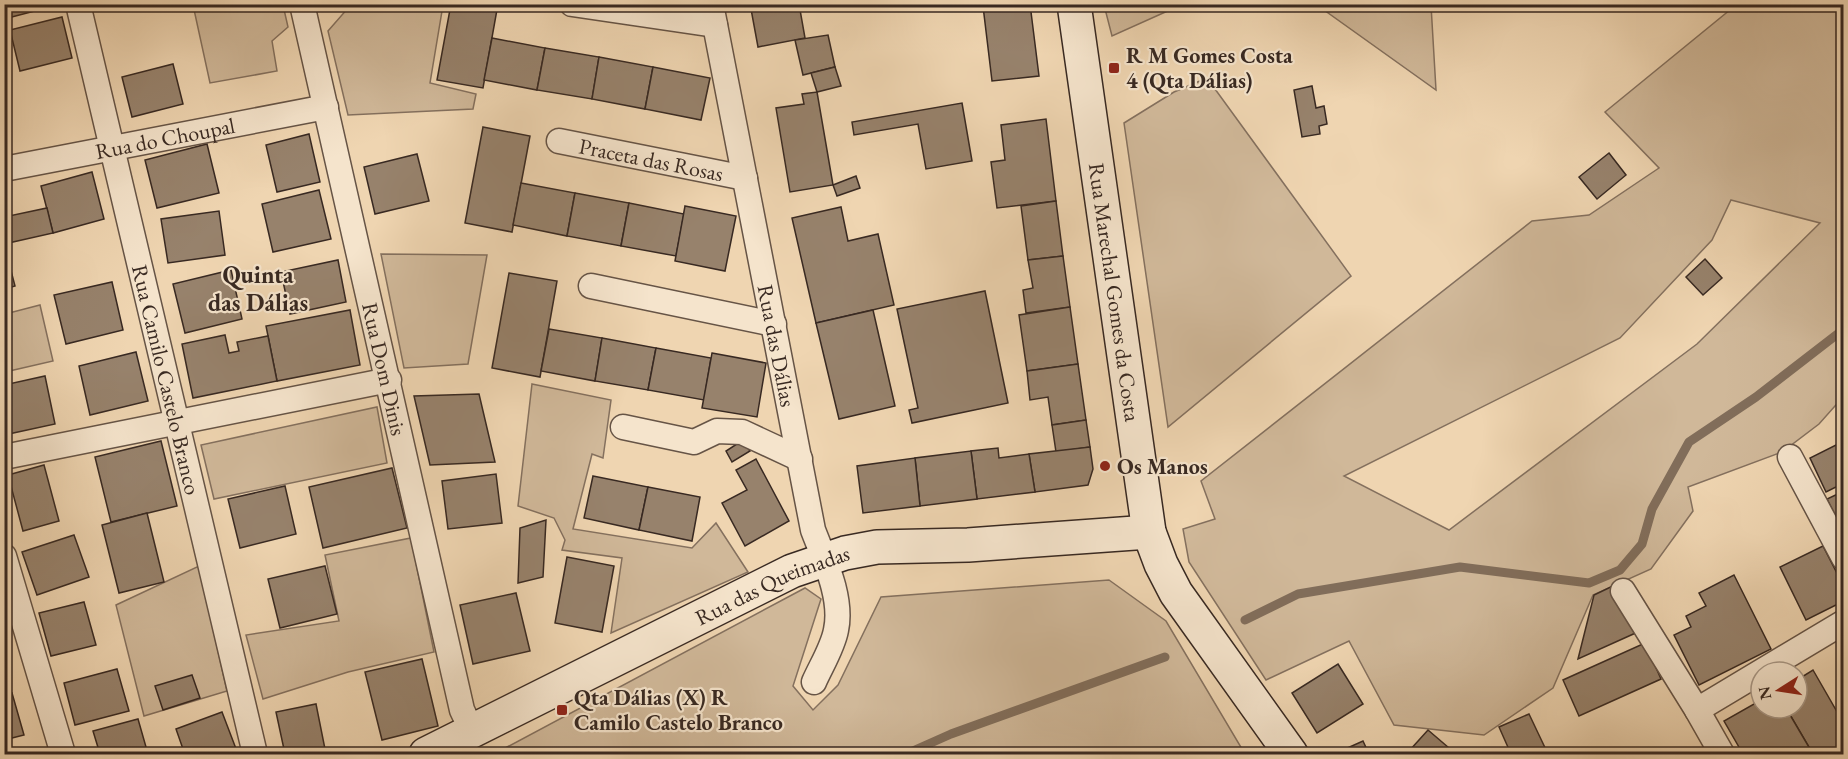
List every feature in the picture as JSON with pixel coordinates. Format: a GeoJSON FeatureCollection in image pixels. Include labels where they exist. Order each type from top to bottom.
{"type":"FeatureCollection","features":[{"type":"Feature","properties":{"kind":"main road","name":"Rua Marechal Gomes da Costa"},"geometry":{"type":"LineString","coordinates":[[1074,4],[1149,532],[1161,564],[1176,593],[1291,754]]}},
{"type":"Feature","properties":{"kind":"main road","name":"Rua das Queimadas"},"geometry":{"type":"LineString","coordinates":[[426,754],[792,571],[824,559],[877,547],[980,544],[1149,532]]}},
{"type":"Feature","properties":{"kind":"street","name":"Rua Camilo Castelo Branco"},"geometry":{"type":"LineString","coordinates":[[78,4],[255,754]]}},
{"type":"Feature","properties":{"kind":"street","name":"Rua Dom Dinis"},"geometry":{"type":"LineString","coordinates":[[302,4],[462,710],[472,731]]}},
{"type":"Feature","properties":{"kind":"street"},"geometry":{"type":"LineString","coordinates":[[572,4],[713,15]]}},
{"type":"Feature","properties":{"kind":"street","name":"Rua das Dálias"},"geometry":{"type":"LineString","coordinates":[[713,15],[813,530],[832,586],[836,630],[814,682]]}},
{"type":"Feature","properties":{"kind":"street","name":"Rua do Choupal"},"geometry":{"type":"LineString","coordinates":[[4,168],[326,107]]}},
{"type":"Feature","properties":{"kind":"street","name":"Praceta das Rosas"},"geometry":{"type":"LineString","coordinates":[[559,141],[745,178]]}},
{"type":"Feature","properties":{"kind":"street"},"geometry":{"type":"LineString","coordinates":[[591,286],[774,324]]}},
{"type":"Feature","properties":{"kind":"street"},"geometry":{"type":"LineString","coordinates":[[4,458],[389,380]]}},
{"type":"Feature","properties":{"kind":"street"},"geometry":{"type":"LineString","coordinates":[[623,427],[694,442],[717,431],[741,432],[800,459]]}},
{"type":"Feature","properties":{"kind":"street"},"geometry":{"type":"LineString","coordinates":[[1790,457],[1844,558]]}},
{"type":"Feature","properties":{"kind":"street"},"geometry":{"type":"LineString","coordinates":[[4,556],[63,754]]}},
{"type":"Feature","properties":{"kind":"street"},"geometry":{"type":"LineString","coordinates":[[1623,591],[1722,754]]}},
{"type":"Feature","properties":{"kind":"street"},"geometry":{"type":"LineString","coordinates":[[1697,710],[1844,622]]}},
{"type":"Feature","properties":{"kind":"shaded area"},"geometry":{"type":"Polygon","coordinates":[[[1104,4],[1181,5],[1112,36],[1104,4]]]}},
{"type":"Feature","properties":{"kind":"shaded area"},"geometry":{"type":"Polygon","coordinates":[[[193,5],[283,5],[288,27],[272,41],[277,71],[210,83],[193,5]]]}},
{"type":"Feature","properties":{"kind":"shaded area"},"geometry":{"type":"Polygon","coordinates":[[[348,5],[443,5],[430,83],[476,94],[473,109],[348,115],[328,31],[349,7],[348,5]]]}},
{"type":"Feature","properties":{"kind":"shaded area"},"geometry":{"type":"Polygon","coordinates":[[[1317,5],[1431,5],[1436,90],[1317,5]]]}},
{"type":"Feature","properties":{"kind":"shaded area"},"geometry":{"type":"Polygon","coordinates":[[[1736,5],[1843,5],[1843,397],[1819,424],[1782,452],[1688,487],[1693,511],[1651,569],[1593,595],[1553,688],[1484,735],[1394,725],[1349,641],[1266,680],[1189,562],[1183,529],[1215,519],[1201,481],[1532,221],[1589,215],[1659,168],[1605,112],[1736,5]],[[1731,200],[1712,240],[1620,338],[1344,476],[1449,530],[1697,344],[1820,223],[1731,200]]]}},
{"type":"Feature","properties":{"kind":"shaded area"},"geometry":{"type":"Polygon","coordinates":[[[1207,78],[1351,276],[1168,427],[1124,123],[1174,92],[1207,78]]]}},
{"type":"Feature","properties":{"kind":"shaded area"},"geometry":{"type":"Polygon","coordinates":[[[381,254],[487,255],[468,364],[404,368],[381,254]]]}},
{"type":"Feature","properties":{"kind":"shaded area"},"geometry":{"type":"Polygon","coordinates":[[[40,305],[53,361],[5,372],[5,314],[40,305]]]}},
{"type":"Feature","properties":{"kind":"shaded area"},"geometry":{"type":"Polygon","coordinates":[[[532,384],[611,400],[603,458],[592,454],[573,529],[692,548],[716,523],[748,572],[611,633],[622,558],[562,550],[565,540],[554,518],[518,506],[532,384]]]}},
{"type":"Feature","properties":{"kind":"shaded area"},"geometry":{"type":"Polygon","coordinates":[[[377,407],[387,463],[214,499],[201,445],[377,407]]]}},
{"type":"Feature","properties":{"kind":"shaded area"},"geometry":{"type":"Polygon","coordinates":[[[411,538],[434,652],[348,672],[263,699],[246,635],[339,621],[325,555],[411,538]]]}},
{"type":"Feature","properties":{"kind":"shaded area"},"geometry":{"type":"Polygon","coordinates":[[[199,566],[227,691],[144,716],[116,605],[199,566]]]}},
{"type":"Feature","properties":{"kind":"shaded area"},"geometry":{"type":"Polygon","coordinates":[[[1109,580],[1166,621],[1245,754],[494,754],[805,588],[821,599],[793,686],[813,710],[838,685],[881,597],[1109,580]]]}},
{"type":"Feature","properties":{"kind":"building"},"geometry":{"type":"Polygon","coordinates":[[[4,4],[58,4],[58,5],[4,19],[4,4]]]}},
{"type":"Feature","properties":{"kind":"building"},"geometry":{"type":"Polygon","coordinates":[[[451,4],[498,4],[483,88],[437,80],[451,4]]]}},
{"type":"Feature","properties":{"kind":"building"},"geometry":{"type":"Polygon","coordinates":[[[774,4],[799,4],[805,38],[758,47],[751,9],[774,4]]]}},
{"type":"Feature","properties":{"kind":"building"},"geometry":{"type":"Polygon","coordinates":[[[1030,4],[1039,76],[992,81],[983,6],[1030,4]]]}},
{"type":"Feature","properties":{"kind":"building"},"geometry":{"type":"Polygon","coordinates":[[[62,17],[72,58],[20,71],[10,30],[62,17]]]}},
{"type":"Feature","properties":{"kind":"building"},"geometry":{"type":"Polygon","coordinates":[[[828,35],[835,67],[803,75],[795,40],[828,35]]]}},
{"type":"Feature","properties":{"kind":"building"},"geometry":{"type":"Polygon","coordinates":[[[492,38],[545,48],[537,90],[484,80],[492,38]]]}},
{"type":"Feature","properties":{"kind":"building"},"geometry":{"type":"Polygon","coordinates":[[[545,48],[599,57],[592,99],[537,90],[545,48]]]}},
{"type":"Feature","properties":{"kind":"building"},"geometry":{"type":"Polygon","coordinates":[[[599,57],[653,67],[645,109],[592,99],[599,57]]]}},
{"type":"Feature","properties":{"kind":"building"},"geometry":{"type":"Polygon","coordinates":[[[173,64],[183,104],[132,117],[122,77],[173,64]]]}},
{"type":"Feature","properties":{"kind":"building"},"geometry":{"type":"Polygon","coordinates":[[[653,67],[710,78],[701,120],[645,109],[653,67]]]}},
{"type":"Feature","properties":{"kind":"building"},"geometry":{"type":"Polygon","coordinates":[[[835,67],[841,86],[817,92],[811,73],[835,67]]]}},
{"type":"Feature","properties":{"kind":"building"},"geometry":{"type":"Polygon","coordinates":[[[1312,86],[1316,108],[1324,106],[1327,124],[1319,126],[1320,134],[1302,137],[1294,90],[1312,86]]]}},
{"type":"Feature","properties":{"kind":"building"},"geometry":{"type":"Polygon","coordinates":[[[817,92],[833,185],[790,192],[776,108],[804,104],[802,94],[817,92]]]}},
{"type":"Feature","properties":{"kind":"building"},"geometry":{"type":"Polygon","coordinates":[[[962,103],[972,161],[926,169],[918,124],[854,135],[852,122],[962,103]]]}},
{"type":"Feature","properties":{"kind":"building"},"geometry":{"type":"Polygon","coordinates":[[[1046,119],[1056,201],[997,208],[991,162],[1005,160],[1001,125],[1046,119]]]}},
{"type":"Feature","properties":{"kind":"building"},"geometry":{"type":"Polygon","coordinates":[[[483,127],[530,136],[512,232],[465,223],[483,127]]]}},
{"type":"Feature","properties":{"kind":"building"},"geometry":{"type":"Polygon","coordinates":[[[309,134],[320,182],[277,192],[266,145],[309,134]]]}},
{"type":"Feature","properties":{"kind":"building"},"geometry":{"type":"Polygon","coordinates":[[[207,144],[219,193],[157,208],[145,160],[207,144]]]}},
{"type":"Feature","properties":{"kind":"building"},"geometry":{"type":"Polygon","coordinates":[[[1609,153],[1626,175],[1597,199],[1579,177],[1609,153]]]}},
{"type":"Feature","properties":{"kind":"building"},"geometry":{"type":"Polygon","coordinates":[[[417,154],[429,201],[375,214],[364,167],[417,154]]]}},
{"type":"Feature","properties":{"kind":"building"},"geometry":{"type":"Polygon","coordinates":[[[92,172],[104,219],[53,233],[41,186],[92,172]]]}},
{"type":"Feature","properties":{"kind":"building"},"geometry":{"type":"Polygon","coordinates":[[[856,176],[860,188],[837,196],[833,185],[856,176]]]}},
{"type":"Feature","properties":{"kind":"building"},"geometry":{"type":"Polygon","coordinates":[[[521,183],[575,193],[567,236],[513,225],[521,183]]]}},
{"type":"Feature","properties":{"kind":"building"},"geometry":{"type":"Polygon","coordinates":[[[319,190],[331,239],[273,252],[262,204],[319,190]]]}},
{"type":"Feature","properties":{"kind":"building"},"geometry":{"type":"Polygon","coordinates":[[[575,193],[629,203],[621,246],[567,236],[575,193]]]}},
{"type":"Feature","properties":{"kind":"building"},"geometry":{"type":"Polygon","coordinates":[[[1056,201],[1063,256],[1028,260],[1021,206],[1056,201]]]}},
{"type":"Feature","properties":{"kind":"building"},"geometry":{"type":"Polygon","coordinates":[[[629,203],[684,214],[676,256],[621,246],[629,203]]]}},
{"type":"Feature","properties":{"kind":"building"},"geometry":{"type":"Polygon","coordinates":[[[685,206],[736,216],[725,271],[675,261],[685,206]]]}},
{"type":"Feature","properties":{"kind":"building"},"geometry":{"type":"Polygon","coordinates":[[[841,207],[848,241],[878,234],[894,305],[816,323],[792,218],[841,207]]]}},
{"type":"Feature","properties":{"kind":"building"},"geometry":{"type":"Polygon","coordinates":[[[47,208],[53,233],[4,244],[4,217],[47,208]]]}},
{"type":"Feature","properties":{"kind":"building"},"geometry":{"type":"Polygon","coordinates":[[[219,211],[225,255],[168,263],[161,219],[219,211]]]}},
{"type":"Feature","properties":{"kind":"building"},"geometry":{"type":"Polygon","coordinates":[[[4,244],[15,286],[4,289],[4,244]]]}},
{"type":"Feature","properties":{"kind":"building"},"geometry":{"type":"Polygon","coordinates":[[[1063,256],[1070,307],[1026,313],[1023,290],[1033,288],[1028,260],[1063,256]]]}},
{"type":"Feature","properties":{"kind":"building"},"geometry":{"type":"Polygon","coordinates":[[[1705,259],[1722,278],[1703,295],[1686,277],[1705,259]]]}},
{"type":"Feature","properties":{"kind":"building"},"geometry":{"type":"Polygon","coordinates":[[[338,260],[346,302],[290,314],[281,272],[338,260]]]}},
{"type":"Feature","properties":{"kind":"building"},"geometry":{"type":"Polygon","coordinates":[[[231,270],[242,319],[185,333],[173,284],[231,270]]]}},
{"type":"Feature","properties":{"kind":"building"},"geometry":{"type":"Polygon","coordinates":[[[509,273],[557,281],[540,377],[492,368],[509,273]]]}},
{"type":"Feature","properties":{"kind":"building"},"geometry":{"type":"Polygon","coordinates":[[[112,282],[123,330],[66,344],[54,295],[112,282]]]}},
{"type":"Feature","properties":{"kind":"building"},"geometry":{"type":"Polygon","coordinates":[[[985,291],[1008,403],[912,423],[909,410],[918,408],[897,309],[985,291]]]}},
{"type":"Feature","properties":{"kind":"building"},"geometry":{"type":"Polygon","coordinates":[[[1070,307],[1078,364],[1027,371],[1019,315],[1070,307]]]}},
{"type":"Feature","properties":{"kind":"building"},"geometry":{"type":"Polygon","coordinates":[[[350,310],[360,365],[277,381],[266,326],[350,310]]]}},
{"type":"Feature","properties":{"kind":"building"},"geometry":{"type":"Polygon","coordinates":[[[873,310],[895,406],[839,419],[816,323],[873,310]]]}},
{"type":"Feature","properties":{"kind":"building"},"geometry":{"type":"Polygon","coordinates":[[[549,329],[602,338],[595,381],[541,371],[549,329]]]}},
{"type":"Feature","properties":{"kind":"building"},"geometry":{"type":"Polygon","coordinates":[[[225,335],[229,353],[239,351],[237,342],[268,336],[277,381],[193,398],[182,344],[225,335]]]}},
{"type":"Feature","properties":{"kind":"building"},"geometry":{"type":"Polygon","coordinates":[[[602,338],[656,348],[648,390],[595,381],[602,338]]]}},
{"type":"Feature","properties":{"kind":"building"},"geometry":{"type":"Polygon","coordinates":[[[656,348],[711,358],[704,400],[648,390],[656,348]]]}},
{"type":"Feature","properties":{"kind":"building"},"geometry":{"type":"Polygon","coordinates":[[[136,352],[148,401],[90,415],[79,366],[136,352]]]}},
{"type":"Feature","properties":{"kind":"building"},"geometry":{"type":"Polygon","coordinates":[[[712,353],[766,363],[757,417],[702,408],[712,353]]]}},
{"type":"Feature","properties":{"kind":"building"},"geometry":{"type":"Polygon","coordinates":[[[1078,364],[1086,420],[1052,425],[1048,397],[1030,400],[1027,371],[1078,364]]]}},
{"type":"Feature","properties":{"kind":"building"},"geometry":{"type":"Polygon","coordinates":[[[45,376],[55,424],[4,435],[4,385],[45,376]]]}},
{"type":"Feature","properties":{"kind":"building"},"geometry":{"type":"Polygon","coordinates":[[[479,394],[495,462],[430,465],[414,396],[479,394]]]}},
{"type":"Feature","properties":{"kind":"building"},"geometry":{"type":"Polygon","coordinates":[[[1086,420],[1090,447],[1056,452],[1052,425],[1086,420]]]}},
{"type":"Feature","properties":{"kind":"building"},"geometry":{"type":"Polygon","coordinates":[[[743,440],[750,451],[732,462],[726,451],[743,440]]]}},
{"type":"Feature","properties":{"kind":"building"},"geometry":{"type":"Polygon","coordinates":[[[161,441],[177,506],[111,522],[95,457],[161,441]]]}},
{"type":"Feature","properties":{"kind":"building"},"geometry":{"type":"Polygon","coordinates":[[[1844,441],[1844,483],[1826,492],[1810,458],[1844,441]]]}},
{"type":"Feature","properties":{"kind":"building"},"geometry":{"type":"Polygon","coordinates":[[[1090,447],[1093,469],[1088,485],[1035,492],[1029,454],[1090,447]]]}},
{"type":"Feature","properties":{"kind":"building"},"geometry":{"type":"Polygon","coordinates":[[[998,448],[999,458],[1029,454],[1035,492],[977,499],[971,451],[998,448]]]}},
{"type":"Feature","properties":{"kind":"building"},"geometry":{"type":"Polygon","coordinates":[[[971,451],[977,499],[920,506],[915,458],[971,451]]]}},
{"type":"Feature","properties":{"kind":"building"},"geometry":{"type":"Polygon","coordinates":[[[915,458],[920,506],[863,513],[857,466],[915,458]]]}},
{"type":"Feature","properties":{"kind":"building"},"geometry":{"type":"Polygon","coordinates":[[[756,459],[789,521],[745,546],[722,503],[747,490],[736,470],[756,459]]]}},
{"type":"Feature","properties":{"kind":"building"},"geometry":{"type":"Polygon","coordinates":[[[44,465],[59,521],[23,531],[8,475],[44,465]]]}},
{"type":"Feature","properties":{"kind":"building"},"geometry":{"type":"Polygon","coordinates":[[[392,468],[407,528],[323,548],[309,487],[392,468]]]}},
{"type":"Feature","properties":{"kind":"building"},"geometry":{"type":"Polygon","coordinates":[[[496,474],[502,523],[448,529],[442,481],[496,474]]]}},
{"type":"Feature","properties":{"kind":"building"},"geometry":{"type":"Polygon","coordinates":[[[593,476],[648,487],[639,530],[584,518],[593,476]]]}},
{"type":"Feature","properties":{"kind":"building"},"geometry":{"type":"Polygon","coordinates":[[[285,486],[296,534],[240,548],[228,499],[285,486]]]}},
{"type":"Feature","properties":{"kind":"building"},"geometry":{"type":"Polygon","coordinates":[[[648,487],[700,497],[692,541],[639,530],[648,487]]]}},
{"type":"Feature","properties":{"kind":"building"},"geometry":{"type":"Polygon","coordinates":[[[1844,491],[1844,533],[1827,499],[1844,491]]]}},
{"type":"Feature","properties":{"kind":"building"},"geometry":{"type":"Polygon","coordinates":[[[147,513],[164,582],[119,593],[102,525],[147,513]]]}},
{"type":"Feature","properties":{"kind":"building"},"geometry":{"type":"Polygon","coordinates":[[[546,520],[543,577],[518,583],[520,528],[546,520]]]}},
{"type":"Feature","properties":{"kind":"building"},"geometry":{"type":"Polygon","coordinates":[[[74,535],[89,577],[37,595],[22,552],[74,535]]]}},
{"type":"Feature","properties":{"kind":"building"},"geometry":{"type":"Polygon","coordinates":[[[1823,546],[1844,587],[1844,601],[1806,620],[1780,567],[1823,546]]]}},
{"type":"Feature","properties":{"kind":"building"},"geometry":{"type":"Polygon","coordinates":[[[567,557],[614,566],[602,632],[555,623],[567,557]]]}},
{"type":"Feature","properties":{"kind":"building"},"geometry":{"type":"Polygon","coordinates":[[[325,566],[337,614],[280,628],[268,579],[325,566]]]}},
{"type":"Feature","properties":{"kind":"building"},"geometry":{"type":"Polygon","coordinates":[[[1734,575],[1771,649],[1699,685],[1674,635],[1691,627],[1686,616],[1706,606],[1699,593],[1734,575]]]}},
{"type":"Feature","properties":{"kind":"building"},"geometry":{"type":"Polygon","coordinates":[[[1619,583],[1640,631],[1578,659],[1594,595],[1619,583]]]}},
{"type":"Feature","properties":{"kind":"building"},"geometry":{"type":"Polygon","coordinates":[[[516,593],[530,651],[473,664],[460,605],[516,593]]]}},
{"type":"Feature","properties":{"kind":"building"},"geometry":{"type":"Polygon","coordinates":[[[84,602],[96,645],[51,656],[39,613],[84,602]]]}},
{"type":"Feature","properties":{"kind":"building"},"geometry":{"type":"Polygon","coordinates":[[[1645,643],[1661,679],[1579,716],[1563,680],[1645,643]]]}},
{"type":"Feature","properties":{"kind":"building"},"geometry":{"type":"Polygon","coordinates":[[[422,659],[438,726],[382,740],[365,672],[422,659]]]}},
{"type":"Feature","properties":{"kind":"building"},"geometry":{"type":"Polygon","coordinates":[[[1338,664],[1363,704],[1317,733],[1292,693],[1338,664]]]}},
{"type":"Feature","properties":{"kind":"building"},"geometry":{"type":"Polygon","coordinates":[[[117,669],[129,711],[75,725],[64,683],[117,669]]]}},
{"type":"Feature","properties":{"kind":"building"},"geometry":{"type":"Polygon","coordinates":[[[1813,670],[1844,724],[1844,749],[1834,754],[1813,754],[1793,720],[1809,720],[1809,672],[1813,670]]]}},
{"type":"Feature","properties":{"kind":"building"},"geometry":{"type":"Polygon","coordinates":[[[192,675],[200,698],[163,710],[155,686],[192,675]]]}},
{"type":"Feature","properties":{"kind":"building"},"geometry":{"type":"Polygon","coordinates":[[[12,693],[24,735],[4,740],[4,695],[12,693]]]}},
{"type":"Feature","properties":{"kind":"building"},"geometry":{"type":"Polygon","coordinates":[[[316,704],[326,754],[285,754],[276,712],[316,704]]]}},
{"type":"Feature","properties":{"kind":"building"},"geometry":{"type":"Polygon","coordinates":[[[1749,707],[1749,720],[1793,720],[1813,754],[1743,754],[1724,721],[1749,707]]]}},
{"type":"Feature","properties":{"kind":"building"},"geometry":{"type":"Polygon","coordinates":[[[222,712],[238,754],[167,754],[183,749],[176,729],[222,712]]]}},
{"type":"Feature","properties":{"kind":"building"},"geometry":{"type":"Polygon","coordinates":[[[1529,714],[1548,754],[1511,754],[1499,727],[1529,714]]]}},
{"type":"Feature","properties":{"kind":"building"},"geometry":{"type":"Polygon","coordinates":[[[138,719],[148,754],[100,754],[93,731],[138,719]]]}},
{"type":"Feature","properties":{"kind":"building"},"geometry":{"type":"Polygon","coordinates":[[[1428,730],[1456,754],[1415,754],[1410,750],[1428,730]]]}},
{"type":"Feature","properties":{"kind":"building"},"geometry":{"type":"Polygon","coordinates":[[[1363,741],[1369,754],[1334,754],[1363,741]]]}},
{"type":"Feature","properties":{"kind":"waterway"},"geometry":{"type":"LineString","coordinates":[[1245,620],[1298,594],[1460,567],[1589,583],[1620,570],[1642,544],[1652,509],[1689,442],[1756,397],[1844,329]]}},
{"type":"Feature","properties":{"kind":"waterway"},"geometry":{"type":"LineString","coordinates":[[906,754],[951,734],[1165,657]]}},
{"type":"Feature","properties":{"kind":"place","name":"R M Gomes Costa 4 (Qta Dálias)"},"geometry":{"type":"Point","coordinates":[1114,68]}},
{"type":"Feature","properties":{"kind":"place","name":"Os Manos"},"geometry":{"type":"Point","coordinates":[1105,466]}},
{"type":"Feature","properties":{"kind":"place","name":"Qta Dálias (X) R Camilo Castelo Branco"},"geometry":{"type":"Point","coordinates":[562,710]}},
{"type":"Feature","properties":{"kind":"district","name":"Quinta das Dálias"},"geometry":{"type":"Point","coordinates":[258,289]}}]}
